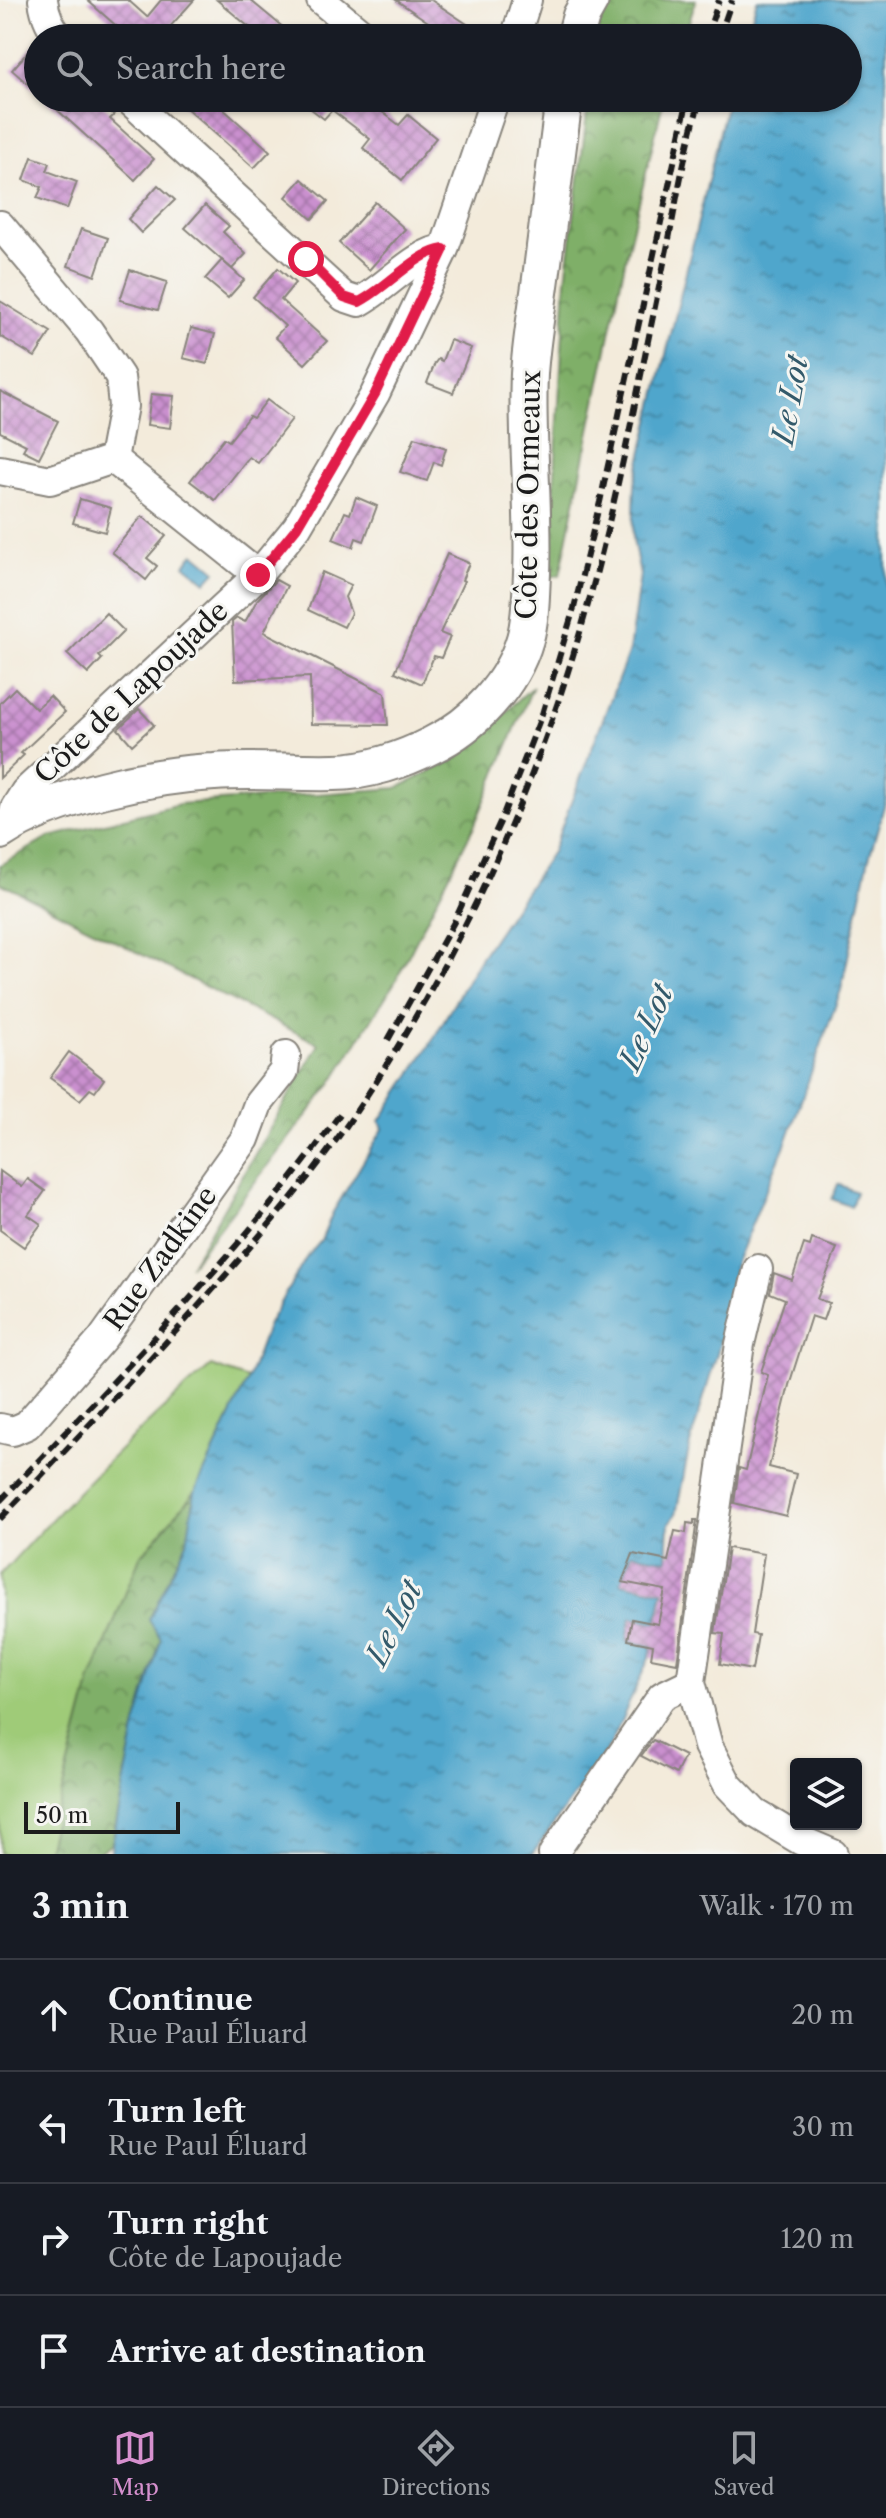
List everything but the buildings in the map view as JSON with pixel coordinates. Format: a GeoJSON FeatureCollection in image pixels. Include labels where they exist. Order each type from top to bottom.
{"type":"FeatureCollection","features":[{"type":"Feature","properties":{"kind":"main road"},"geometry":{"type":"LineString","coordinates":[[579,24],[590,0]]}},
{"type":"Feature","properties":{"kind":"main road","name":"Côte des Ormeaux"},"geometry":{"type":"LineString","coordinates":[[4,822],[102,790],[160,778],[213,772],[339,772],[404,759],[448,738],[479,712],[510,674],[525,638],[531,595],[534,525],[528,416],[530,369],[562,112]]}},
{"type":"Feature","properties":{"kind":"street"},"geometry":{"type":"LineString","coordinates":[[43,0],[50,24]]}},
{"type":"Feature","properties":{"kind":"street"},"geometry":{"type":"LineString","coordinates":[[321,0],[350,24]]}},
{"type":"Feature","properties":{"kind":"street"},"geometry":{"type":"LineString","coordinates":[[519,24],[527,0]]}},
{"type":"Feature","properties":{"kind":"street"},"geometry":{"type":"LineString","coordinates":[[142,112],[344,297],[359,302],[376,294],[431,250],[444,249]]}},
{"type":"Feature","properties":{"kind":"street","name":"Côte de Lapoujade"},"geometry":{"type":"LineString","coordinates":[[4,822],[25,792],[258,575],[297,527],[375,394],[444,249],[490,112]]}},
{"type":"Feature","properties":{"kind":"street"},"geometry":{"type":"LineString","coordinates":[[0,225],[89,331],[120,377],[123,406],[113,459]]}},
{"type":"Feature","properties":{"kind":"street"},"geometry":{"type":"LineString","coordinates":[[0,470],[50,480],[113,459]]}},
{"type":"Feature","properties":{"kind":"street"},"geometry":{"type":"LineString","coordinates":[[113,459],[258,575]]}},
{"type":"Feature","properties":{"kind":"street","name":"Rue Zadkine"},"geometry":{"type":"LineString","coordinates":[[0,1428],[13,1431],[27,1425],[102,1339],[245,1139],[258,1104],[284,1071],[286,1055]]}},
{"type":"Feature","properties":{"kind":"street"},"geometry":{"type":"LineString","coordinates":[[758,1269],[740,1344],[691,1682],[708,1746],[728,1785],[755,1813],[800,1840],[833,1854]]}},
{"type":"Feature","properties":{"kind":"street"},"geometry":{"type":"LineString","coordinates":[[553,1854],[662,1696],[691,1682]]}},
{"type":"Feature","properties":{"kind":"green space"},"geometry":{"type":"Polygon","coordinates":[[[612,0],[696,0],[688,24],[599,22],[612,0]]]}},
{"type":"Feature","properties":{"kind":"green space"},"geometry":{"type":"Polygon","coordinates":[[[587,112],[661,112],[627,252],[560,575],[549,577],[566,279],[587,112]]]}},
{"type":"Feature","properties":{"kind":"green space"},"geometry":{"type":"Polygon","coordinates":[[[533,686],[474,826],[395,982],[331,1084],[190,1266],[319,1044],[0,883],[0,865],[50,837],[179,804],[398,788],[458,758],[533,686]]]}},
{"type":"Feature","properties":{"kind":"green space"},"geometry":{"type":"Polygon","coordinates":[[[211,1366],[248,1379],[195,1492],[140,1557],[91,1680],[46,1854],[0,1854],[0,1575],[102,1467],[211,1366]]]}},
{"type":"Feature","properties":{"kind":"green space"},"geometry":{"type":"Polygon","coordinates":[[[195,1492],[187,1542],[149,1620],[161,1638],[136,1725],[112,1843],[96,1854],[46,1854],[91,1680],[140,1557],[195,1492]]]}},
{"type":"Feature","properties":{"kind":"water","name":"Le Lot"},"geometry":{"type":"Polygon","coordinates":[[[757,0],[886,0],[886,799],[868,862],[841,990],[787,1140],[736,1262],[724,1330],[690,1444],[676,1514],[669,1524],[667,1560],[632,1553],[621,1583],[663,1591],[657,1623],[631,1618],[627,1640],[652,1646],[650,1656],[610,1746],[532,1854],[110,1854],[136,1725],[161,1639],[149,1620],[187,1542],[195,1492],[248,1379],[268,1324],[306,1258],[321,1241],[333,1212],[383,1129],[380,1121],[428,1048],[479,960],[552,852],[629,651],[640,575],[633,539],[635,483],[725,112],[862,112],[862,24],[750,24],[757,0]]]}},
{"type":"Feature","properties":{"kind":"water"},"geometry":{"type":"Polygon","coordinates":[[[194,553],[216,571],[206,582],[185,565],[194,553]]]}},
{"type":"Feature","properties":{"kind":"water"},"geometry":{"type":"Polygon","coordinates":[[[838,1184],[856,1192],[851,1207],[832,1199],[838,1184]]]}},
{"type":"Feature","properties":{"kind":"railway"},"geometry":{"type":"LineString","coordinates":[[711,24],[719,0]]}},
{"type":"Feature","properties":{"kind":"railway"},"geometry":{"type":"LineString","coordinates":[[724,24],[732,0]]}},
{"type":"Feature","properties":{"kind":"railway"},"geometry":{"type":"LineString","coordinates":[[388,1040],[454,922],[501,820],[542,714],[574,608],[600,502],[685,112]]}},
{"type":"Feature","properties":{"kind":"railway"},"geometry":{"type":"LineString","coordinates":[[0,1519],[179,1327],[309,1176],[387,1063],[457,941],[488,878],[542,748],[585,615],[619,479],[697,112]]}},
{"type":"Feature","properties":{"kind":"railway"},"geometry":{"type":"LineString","coordinates":[[0,1501],[220,1265],[340,1114]]}},
{"type":"Feature","properties":{"kind":"route"},"geometry":{"type":"LineString","coordinates":[[258,575],[297,527],[375,394],[444,249],[431,250],[376,294],[359,302],[344,297],[306,259]]}}]}
